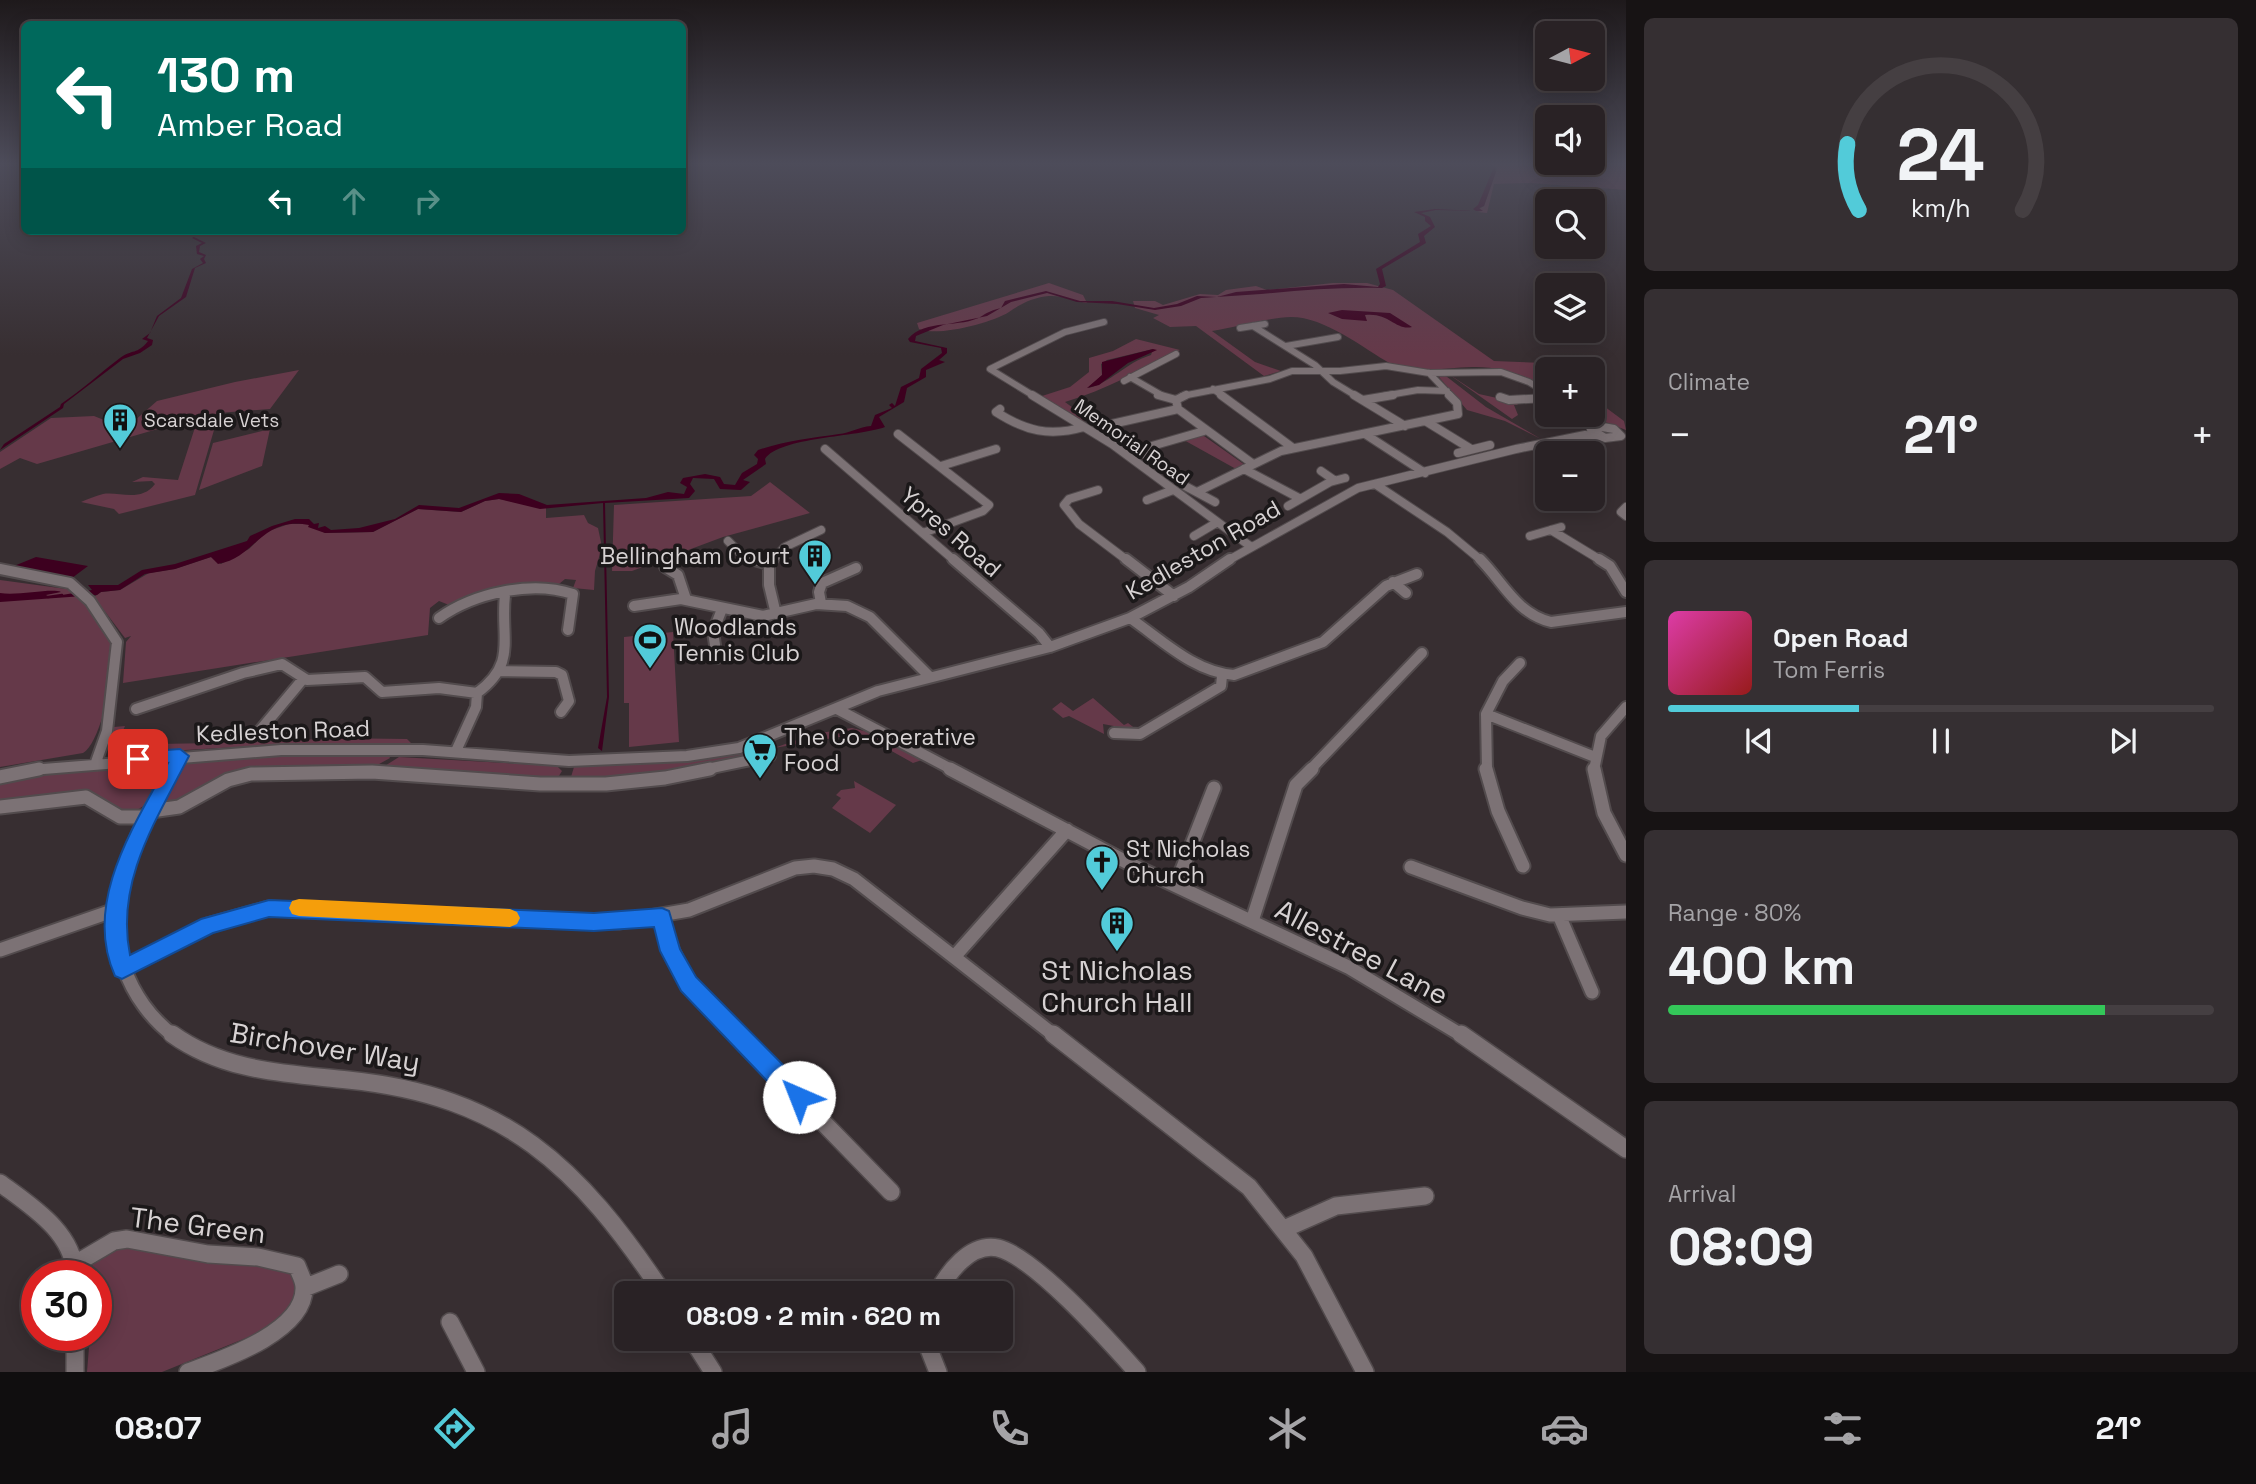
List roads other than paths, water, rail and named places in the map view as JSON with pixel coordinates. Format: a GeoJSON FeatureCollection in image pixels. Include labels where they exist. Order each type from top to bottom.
{"type":"FeatureCollection","features":[{"type":"Feature","properties":{"kind":"street","name":"Memorial Road"},"geometry":{"type":"LineString","coordinates":[[1104,322],[1065,332],[990,367],[991,372],[1025,389],[1084,427],[1250,546]]}},
{"type":"Feature","properties":{"kind":"street"},"geometry":{"type":"LineString","coordinates":[[1240,328],[1265,324]]}},
{"type":"Feature","properties":{"kind":"street"},"geometry":{"type":"LineString","coordinates":[[1253,326],[1322,371],[1326,377],[1405,426]]}},
{"type":"Feature","properties":{"kind":"street"},"geometry":{"type":"LineString","coordinates":[[1329,332],[1347,342]]}},
{"type":"Feature","properties":{"kind":"street"},"geometry":{"type":"LineString","coordinates":[[1286,346],[1338,337]]}},
{"type":"Feature","properties":{"kind":"street"},"geometry":{"type":"LineString","coordinates":[[1174,358],[1127,379],[1177,405],[1204,431],[1253,464]]}},
{"type":"Feature","properties":{"kind":"street"},"geometry":{"type":"LineString","coordinates":[[1103,426],[1177,405],[1184,395],[1270,379],[1292,371],[1386,366],[1429,373],[1474,370],[1501,372],[1535,386]]}},
{"type":"Feature","properties":{"kind":"street"},"geometry":{"type":"LineString","coordinates":[[1197,492],[1253,464],[1293,448],[1455,416],[1460,411],[1447,391],[1429,373]]}},
{"type":"Feature","properties":{"kind":"street"},"geometry":{"type":"LineString","coordinates":[[1213,389],[1293,448]]}},
{"type":"Feature","properties":{"kind":"street"},"geometry":{"type":"LineString","coordinates":[[1363,400],[1418,390],[1447,391]]}},
{"type":"Feature","properties":{"kind":"street"},"geometry":{"type":"LineString","coordinates":[[1500,397],[1518,402],[1535,398]]}},
{"type":"Feature","properties":{"kind":"street"},"geometry":{"type":"LineString","coordinates":[[995,411],[1040,435],[1084,427]]}},
{"type":"Feature","properties":{"kind":"street"},"geometry":{"type":"LineString","coordinates":[[1427,422],[1471,449]]}},
{"type":"Feature","properties":{"kind":"street"},"geometry":{"type":"LineString","coordinates":[[1605,426],[1621,434]]}},
{"type":"Feature","properties":{"kind":"street"},"geometry":{"type":"LineString","coordinates":[[1587,427],[1589,431],[1601,427]]}},
{"type":"Feature","properties":{"kind":"street"},"geometry":{"type":"LineString","coordinates":[[1138,450],[1204,431]]}},
{"type":"Feature","properties":{"kind":"street","name":"Kedleston Road"},"geometry":{"type":"LineString","coordinates":[[0,777],[47,767],[96,762],[330,748],[456,751],[569,761],[687,756],[765,740],[878,691],[1050,647],[1130,618],[1174,596],[1250,546],[1351,491],[1589,431],[1624,447],[1621,434]]}},
{"type":"Feature","properties":{"kind":"street"},"geometry":{"type":"LineString","coordinates":[[898,433],[989,507],[923,533]]}},
{"type":"Feature","properties":{"kind":"street"},"geometry":{"type":"LineString","coordinates":[[1365,434],[1424,473]]}},
{"type":"Feature","properties":{"kind":"street"},"geometry":{"type":"LineString","coordinates":[[1130,444],[1147,456]]}},
{"type":"Feature","properties":{"kind":"street"},"geometry":{"type":"LineString","coordinates":[[1458,453],[1490,445]]}},
{"type":"Feature","properties":{"kind":"street","name":"Ypres Road"},"geometry":{"type":"LineString","coordinates":[[825,449],[1040,633],[1050,647]]}},
{"type":"Feature","properties":{"kind":"street"},"geometry":{"type":"LineString","coordinates":[[941,466],[982,450],[996,449]]}},
{"type":"Feature","properties":{"kind":"street"},"geometry":{"type":"LineString","coordinates":[[1244,470],[1299,498]]}},
{"type":"Feature","properties":{"kind":"street"},"geometry":{"type":"LineString","coordinates":[[1321,471],[1334,480]]}},
{"type":"Feature","properties":{"kind":"street"},"geometry":{"type":"LineString","coordinates":[[1288,506],[1334,480],[1345,478]]}},
{"type":"Feature","properties":{"kind":"street"},"geometry":{"type":"LineString","coordinates":[[1375,484],[1476,556],[1511,597],[1540,620],[1551,622],[1626,611]]}},
{"type":"Feature","properties":{"kind":"street"},"geometry":{"type":"LineString","coordinates":[[1185,486],[1215,502]]}},
{"type":"Feature","properties":{"kind":"street"},"geometry":{"type":"LineString","coordinates":[[1098,490],[1064,502],[1075,515],[1174,596]]}},
{"type":"Feature","properties":{"kind":"street"},"geometry":{"type":"LineString","coordinates":[[1147,500],[1173,490]]}},
{"type":"Feature","properties":{"kind":"street"},"geometry":{"type":"LineString","coordinates":[[1609,513],[1624,512]]}},
{"type":"Feature","properties":{"kind":"street"},"geometry":{"type":"LineString","coordinates":[[1194,536],[1216,523]]}},
{"type":"Feature","properties":{"kind":"street"},"geometry":{"type":"LineString","coordinates":[[1530,536],[1561,527]]}},
{"type":"Feature","properties":{"kind":"street"},"geometry":{"type":"LineString","coordinates":[[776,614],[769,585],[769,565],[782,549],[806,531],[821,530]]}},
{"type":"Feature","properties":{"kind":"street"},"geometry":{"type":"LineString","coordinates":[[1551,530],[1610,566],[1626,592]]}},
{"type":"Feature","properties":{"kind":"street"},"geometry":{"type":"LineString","coordinates":[[727,541],[745,558],[769,565]]}},
{"type":"Feature","properties":{"kind":"street"},"geometry":{"type":"LineString","coordinates":[[665,567],[678,575],[686,600]]}},
{"type":"Feature","properties":{"kind":"street"},"geometry":{"type":"LineString","coordinates":[[821,603],[819,592],[822,583],[856,568]]}},
{"type":"Feature","properties":{"kind":"street"},"geometry":{"type":"LineString","coordinates":[[0,569],[70,583],[90,601],[117,642],[118,652],[107,731],[96,762]]}},
{"type":"Feature","properties":{"kind":"street"},"geometry":{"type":"LineString","coordinates":[[1130,618],[1202,667],[1222,676],[1239,674],[1323,642],[1393,582],[1417,574]]}},
{"type":"Feature","properties":{"kind":"street"},"geometry":{"type":"LineString","coordinates":[[1393,582],[1406,593]]}},
{"type":"Feature","properties":{"kind":"street"},"geometry":{"type":"LineString","coordinates":[[439,618],[455,606],[545,587],[572,592],[568,630]]}},
{"type":"Feature","properties":{"kind":"street"},"geometry":{"type":"LineString","coordinates":[[257,734],[303,679],[361,676],[368,678],[376,690],[382,692],[439,688],[477,693],[492,682],[507,651],[503,607],[505,595]]}},
{"type":"Feature","properties":{"kind":"street"},"geometry":{"type":"LineString","coordinates":[[634,606],[686,600],[750,615],[776,614],[821,603],[847,606],[867,615],[930,677]]}},
{"type":"Feature","properties":{"kind":"street"},"geometry":{"type":"LineString","coordinates":[[717,658],[712,645],[712,624],[722,609]]}},
{"type":"Feature","properties":{"kind":"street"},"geometry":{"type":"LineString","coordinates":[[1252,921],[1296,785],[1422,653]]}},
{"type":"Feature","properties":{"kind":"street"},"geometry":{"type":"LineString","coordinates":[[1520,663],[1503,681],[1486,714],[1482,741],[1488,779],[1504,828],[1523,866]]}},
{"type":"Feature","properties":{"kind":"street"},"geometry":{"type":"LineString","coordinates":[[136,709],[275,664],[289,665],[303,679]]}},
{"type":"Feature","properties":{"kind":"street"},"geometry":{"type":"LineString","coordinates":[[499,671],[556,672],[562,675],[569,701],[561,712]]}},
{"type":"Feature","properties":{"kind":"street"},"geometry":{"type":"LineString","coordinates":[[1114,733],[1140,734],[1222,686],[1222,676]]}},
{"type":"Feature","properties":{"kind":"street"},"geometry":{"type":"LineString","coordinates":[[456,751],[477,707],[477,693]]}},
{"type":"Feature","properties":{"kind":"street"},"geometry":{"type":"LineString","coordinates":[[1626,707],[1603,733],[1595,757],[1602,807],[1626,855]]}},
{"type":"Feature","properties":{"kind":"street","name":"Allestree Lane"},"geometry":{"type":"LineString","coordinates":[[836,709],[1176,885],[1348,967],[1416,1005],[1626,1149]]}},
{"type":"Feature","properties":{"kind":"street"},"geometry":{"type":"LineString","coordinates":[[1486,714],[1595,757]]}},
{"type":"Feature","properties":{"kind":"street"},"geometry":{"type":"LineString","coordinates":[[229,737],[271,734]]}},
{"type":"Feature","properties":{"kind":"street","name":"Kedleston Road"},"geometry":{"type":"LineString","coordinates":[[0,807],[86,797],[120,817],[150,814],[179,807],[228,779],[251,774],[372,772],[562,784],[665,778],[770,756],[765,740]]}},
{"type":"Feature","properties":{"kind":"street","name":"Birchover Way"},"geometry":{"type":"LineString","coordinates":[[180,756],[126,863],[115,910],[115,933],[122,969],[150,1018],[175,1040],[206,1055],[256,1070],[369,1080],[407,1087],[470,1107],[513,1129],[551,1155],[614,1220],[655,1281]]}},
{"type":"Feature","properties":{"kind":"street"},"geometry":{"type":"LineString","coordinates":[[562,784],[569,761]]}},
{"type":"Feature","properties":{"kind":"street"},"geometry":{"type":"LineString","coordinates":[[1176,885],[1214,788]]}},
{"type":"Feature","properties":{"kind":"street"},"geometry":{"type":"LineString","coordinates":[[954,957],[1067,830]]}},
{"type":"Feature","properties":{"kind":"street"},"geometry":{"type":"LineString","coordinates":[[122,969],[208,925],[269,908],[594,922],[662,917],[698,908],[795,866],[827,866],[854,879],[1233,1172],[1264,1203],[1304,1256],[1365,1372]]}},
{"type":"Feature","properties":{"kind":"street"},"geometry":{"type":"LineString","coordinates":[[1418,873],[1522,908],[1559,915],[1626,912]]}},
{"type":"Feature","properties":{"kind":"street"},"geometry":{"type":"LineString","coordinates":[[0,950],[115,910]]}},
{"type":"Feature","properties":{"kind":"street"},"geometry":{"type":"LineString","coordinates":[[1559,915],[1592,992]]}},
{"type":"Feature","properties":{"kind":"street"},"geometry":{"type":"LineString","coordinates":[[662,917],[670,951],[688,984],[891,1192]]}},
{"type":"Feature","properties":{"kind":"street"},"geometry":{"type":"LineString","coordinates":[[0,1183],[50,1220],[70,1260]]}},
{"type":"Feature","properties":{"kind":"street"},"geometry":{"type":"LineString","coordinates":[[1284,1228],[1336,1206],[1425,1196]]}},
{"type":"Feature","properties":{"kind":"street","name":"The Green"},"geometry":{"type":"LineString","coordinates":[[88,1260],[114,1241],[127,1239],[208,1254],[288,1263],[297,1266],[304,1288]]}},
{"type":"Feature","properties":{"kind":"street"},"geometry":{"type":"LineString","coordinates":[[943,1281],[977,1250],[1001,1248],[1037,1273],[1137,1372]]}},
{"type":"Feature","properties":{"kind":"street"},"geometry":{"type":"LineString","coordinates":[[188,1372],[267,1339],[286,1324],[299,1307],[304,1288],[339,1273]]}},
{"type":"Feature","properties":{"kind":"street"},"geometry":{"type":"LineString","coordinates":[[450,1322],[476,1372]]}},
{"type":"Feature","properties":{"kind":"street"},"geometry":{"type":"LineString","coordinates":[[75,1351],[75,1372]]}},
{"type":"Feature","properties":{"kind":"street"},"geometry":{"type":"LineString","coordinates":[[700,1351],[713,1372]]}},
{"type":"Feature","properties":{"kind":"street"},"geometry":{"type":"LineString","coordinates":[[930,1351],[938,1372]]}},
{"type":"Feature","properties":{"kind":"waterway"},"geometry":{"type":"LineString","coordinates":[[48,597],[62,595]]}},
{"type":"Feature","properties":{"kind":"place","name":"Scarsdale Vets"},"geometry":{"type":"Point","coordinates":[120,450]}},
{"type":"Feature","properties":{"kind":"place","name":"Bellingham Court"},"geometry":{"type":"Point","coordinates":[815,586]}},
{"type":"Feature","properties":{"kind":"place","name":"Woodlands Tennis Club"},"geometry":{"type":"Point","coordinates":[650,670]}},
{"type":"Feature","properties":{"kind":"place","name":"The Co-operative Food"},"geometry":{"type":"Point","coordinates":[760,780]}},
{"type":"Feature","properties":{"kind":"place","name":"St Nicholas Church"},"geometry":{"type":"Point","coordinates":[1102,892]}},
{"type":"Feature","properties":{"kind":"place","name":"St Nicholas Church Hall"},"geometry":{"type":"Point","coordinates":[1117,953]}}]}
